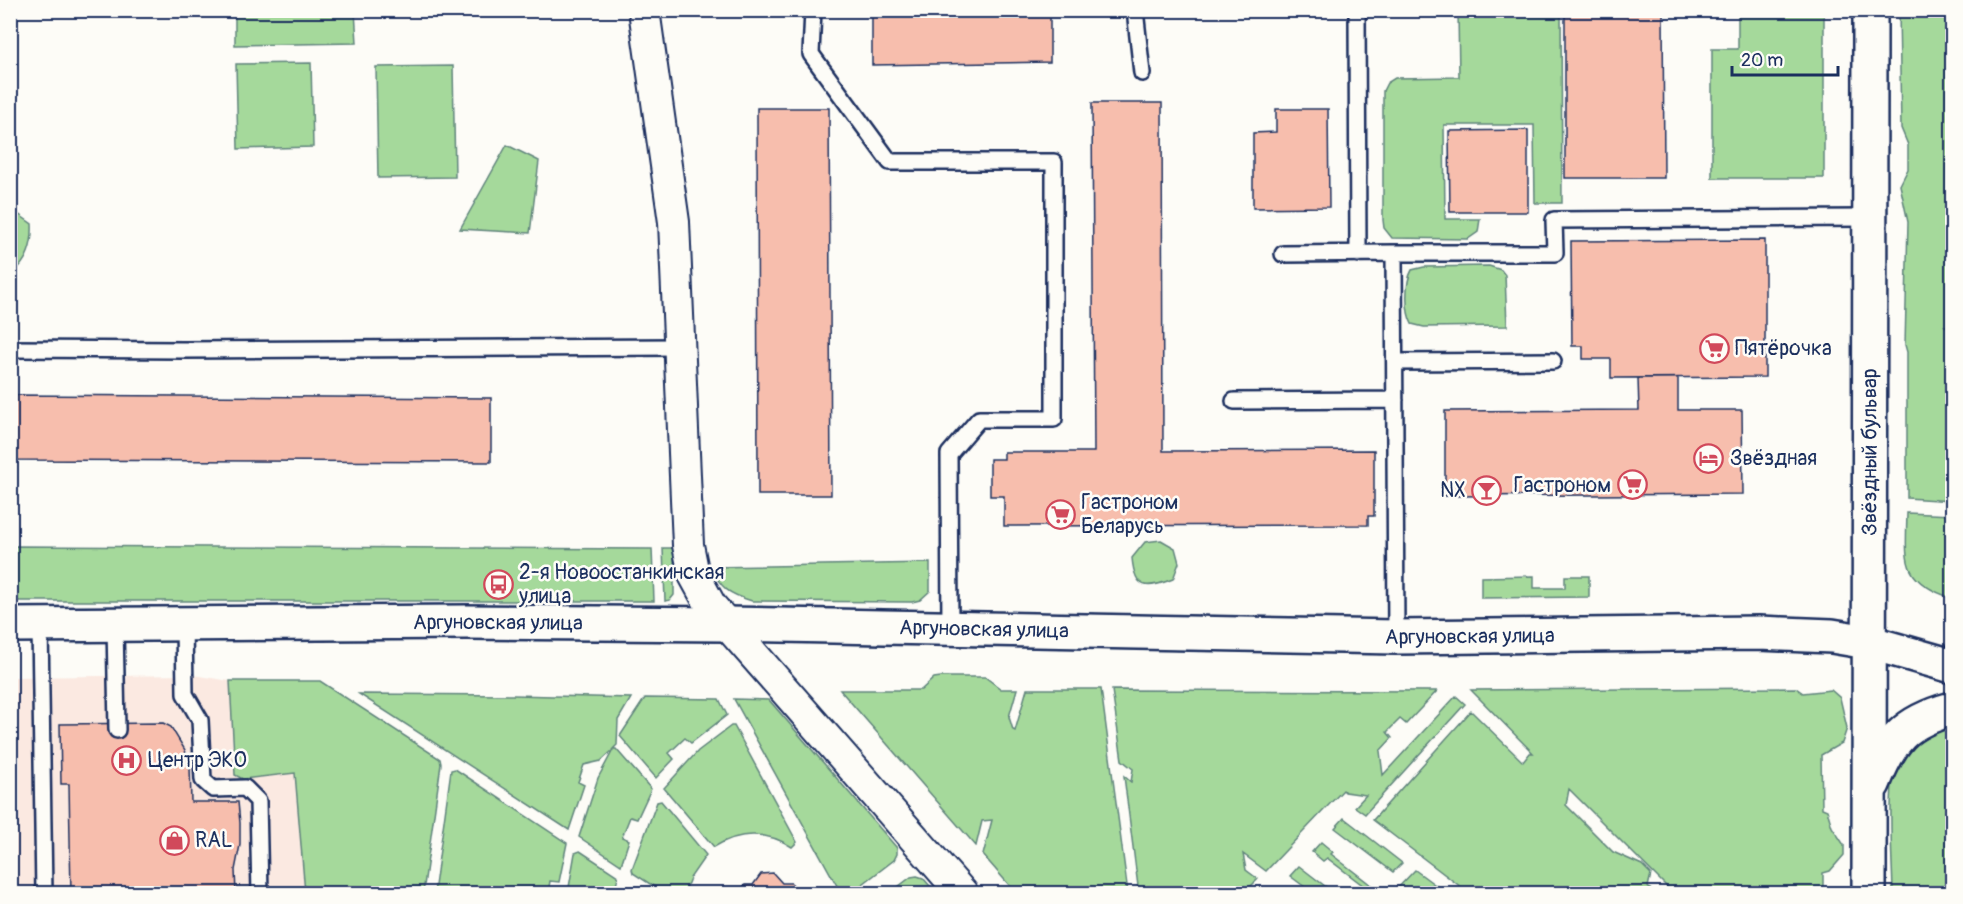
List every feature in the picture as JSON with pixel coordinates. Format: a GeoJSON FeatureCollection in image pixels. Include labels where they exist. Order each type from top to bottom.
{"type":"FeatureCollection","features":[{"type":"Feature","properties":{"kind":"main road","name":"Звёздный бульвар"},"geometry":{"type":"LineString","coordinates":[[1869,894],[1870,10]]}},
{"type":"Feature","properties":{"kind":"main road","name":"Аргуновская улица"},"geometry":{"type":"LineString","coordinates":[[25,626],[455,622],[726,624],[1396,637],[1759,633],[1832,636],[1868,642],[1953,666]]}},
{"type":"Feature","properties":{"kind":"main road"},"geometry":{"type":"LineString","coordinates":[[1870,792],[1882,761],[1909,726],[1930,715],[1953,709]]}},
{"type":"Feature","properties":{"kind":"street"},"geometry":{"type":"LineString","coordinates":[[644,10],[674,222],[688,545],[694,575],[711,606],[726,624],[963,894]]}},
{"type":"Feature","properties":{"kind":"lane"},"geometry":{"type":"LineString","coordinates":[[813,10],[811,54],[890,162],[1054,162],[1054,419],[979,419],[950,454],[950,628]]}},
{"type":"Feature","properties":{"kind":"lane"},"geometry":{"type":"LineString","coordinates":[[1135,10],[1142,73]]}},
{"type":"Feature","properties":{"kind":"lane"},"geometry":{"type":"LineString","coordinates":[[1357,10],[1358,254]]}},
{"type":"Feature","properties":{"kind":"lane"},"geometry":{"type":"LineString","coordinates":[[1283,254],[1555,253],[1554,220],[1869,218]]}},
{"type":"Feature","properties":{"kind":"lane"},"geometry":{"type":"LineString","coordinates":[[1394,253],[1396,637]]}},
{"type":"Feature","properties":{"kind":"lane"},"geometry":{"type":"LineString","coordinates":[[10,349],[680,347]]}},
{"type":"Feature","properties":{"kind":"lane"},"geometry":{"type":"LineString","coordinates":[[1395,362],[1553,361]]}},
{"type":"Feature","properties":{"kind":"lane"},"geometry":{"type":"LineString","coordinates":[[1234,401],[1395,400]]}},
{"type":"Feature","properties":{"kind":"lane"},"geometry":{"type":"LineString","coordinates":[[184,624],[184,694],[200,720],[203,780],[213,789],[246,788],[258,801],[260,894]]}},
{"type":"Feature","properties":{"kind":"lane"},"geometry":{"type":"LineString","coordinates":[[115,625],[117,730]]}},
{"type":"Feature","properties":{"kind":"lane"},"geometry":{"type":"LineString","coordinates":[[25,626],[44,894]]}},
{"type":"Feature","properties":{"kind":"shaded area"},"geometry":{"type":"Polygon","coordinates":[[[193,675],[230,681],[234,772],[243,779],[295,773],[305,893],[11,893],[10,677],[193,675]]]}},
{"type":"Feature","properties":{"kind":"green space"},"geometry":{"type":"Polygon","coordinates":[[[235,11],[355,11],[357,43],[235,45],[235,11]]]}},
{"type":"Feature","properties":{"kind":"green space"},"geometry":{"type":"Polygon","coordinates":[[[1458,11],[1561,11],[1562,203],[1535,203],[1534,125],[1444,125],[1445,219],[1480,219],[1478,232],[1468,239],[1392,238],[1384,228],[1383,220],[1383,91],[1387,83],[1395,78],[1459,77],[1458,11]]]}},
{"type":"Feature","properties":{"kind":"green space"},"geometry":{"type":"Polygon","coordinates":[[[1738,11],[1824,11],[1824,178],[1712,178],[1712,49],[1738,49],[1738,11]]]}},
{"type":"Feature","properties":{"kind":"green space"},"geometry":{"type":"Polygon","coordinates":[[[1899,11],[1952,11],[1952,325],[1945,326],[1952,330],[1952,501],[1907,498],[1907,352],[1905,345],[1908,222],[1900,185],[1908,169],[1908,145],[1901,128],[1899,11]]]}},
{"type":"Feature","properties":{"kind":"green space"},"geometry":{"type":"Polygon","coordinates":[[[311,63],[313,147],[238,149],[236,64],[311,63]]]}},
{"type":"Feature","properties":{"kind":"green space"},"geometry":{"type":"Polygon","coordinates":[[[453,66],[455,177],[378,178],[376,67],[453,66]]]}},
{"type":"Feature","properties":{"kind":"green space"},"geometry":{"type":"Polygon","coordinates":[[[507,145],[539,161],[530,233],[460,229],[507,145]]]}},
{"type":"Feature","properties":{"kind":"green space"},"geometry":{"type":"Polygon","coordinates":[[[11,209],[32,224],[32,231],[28,252],[22,264],[11,274],[11,209]]]}},
{"type":"Feature","properties":{"kind":"green space"},"geometry":{"type":"Polygon","coordinates":[[[1489,266],[1501,270],[1505,275],[1507,326],[1424,327],[1412,324],[1407,297],[1412,270],[1424,267],[1489,266]]]}},
{"type":"Feature","properties":{"kind":"green space"},"geometry":{"type":"Polygon","coordinates":[[[1907,513],[1952,515],[1952,598],[1923,584],[1910,567],[1906,544],[1907,513]]]}},
{"type":"Feature","properties":{"kind":"green space"},"geometry":{"type":"Polygon","coordinates":[[[1161,540],[1175,548],[1179,563],[1173,579],[1156,585],[1144,585],[1136,577],[1132,558],[1145,542],[1161,540]]]}},
{"type":"Feature","properties":{"kind":"green space"},"geometry":{"type":"Polygon","coordinates":[[[11,546],[652,549],[654,601],[11,601],[11,546]]]}},
{"type":"Feature","properties":{"kind":"green space"},"geometry":{"type":"Polygon","coordinates":[[[663,548],[674,548],[674,595],[670,600],[665,601],[663,548]]]}},
{"type":"Feature","properties":{"kind":"green space"},"geometry":{"type":"Polygon","coordinates":[[[930,563],[930,591],[920,600],[912,602],[752,601],[737,596],[722,586],[711,567],[930,563]]]}},
{"type":"Feature","properties":{"kind":"green space"},"geometry":{"type":"Polygon","coordinates":[[[1534,576],[1534,588],[1565,588],[1565,576],[1589,576],[1589,597],[1481,598],[1481,577],[1534,576]]]}},
{"type":"Feature","properties":{"kind":"green space"},"geometry":{"type":"Polygon","coordinates":[[[985,677],[1001,689],[1017,689],[1009,717],[1015,731],[1027,689],[1101,689],[1128,893],[1016,893],[983,855],[992,820],[982,821],[976,846],[840,690],[921,690],[934,678],[985,677]]]}},
{"type":"Feature","properties":{"kind":"green space"},"geometry":{"type":"Polygon","coordinates":[[[230,681],[320,681],[440,759],[423,893],[305,893],[295,773],[243,779],[235,775],[230,681]]]}},
{"type":"Feature","properties":{"kind":"green space"},"geometry":{"type":"Polygon","coordinates":[[[1796,688],[1803,693],[1831,690],[1840,698],[1847,728],[1842,743],[1821,755],[1822,808],[1827,810],[1832,827],[1844,845],[1844,855],[1830,871],[1823,873],[1823,893],[1673,893],[1569,789],[1566,805],[1613,852],[1642,865],[1651,874],[1648,887],[1654,893],[1469,893],[1373,820],[1471,711],[1523,762],[1530,753],[1533,753],[1471,690],[1796,688]]]}},
{"type":"Feature","properties":{"kind":"green space"},"geometry":{"type":"Polygon","coordinates":[[[1112,690],[1437,691],[1406,724],[1400,719],[1387,732],[1392,738],[1380,751],[1383,775],[1456,696],[1465,704],[1365,814],[1355,807],[1366,795],[1343,790],[1266,871],[1243,854],[1246,870],[1258,879],[1244,893],[1139,894],[1124,776],[1131,782],[1133,769],[1122,760],[1112,690]]]}},
{"type":"Feature","properties":{"kind":"green space"},"geometry":{"type":"Polygon","coordinates":[[[359,694],[631,698],[618,720],[617,745],[613,749],[616,749],[651,789],[637,819],[630,817],[622,837],[629,840],[621,865],[579,837],[598,778],[613,750],[601,761],[584,765],[578,782],[584,785],[569,830],[359,694]]]}},
{"type":"Feature","properties":{"kind":"green space"},"geometry":{"type":"Polygon","coordinates":[[[645,698],[719,699],[727,715],[691,743],[685,738],[669,753],[674,759],[656,778],[620,736],[645,698]]]}},
{"type":"Feature","properties":{"kind":"green space"},"geometry":{"type":"Polygon","coordinates":[[[734,699],[769,700],[897,848],[894,860],[851,893],[841,893],[734,699]]]}},
{"type":"Feature","properties":{"kind":"green space"},"geometry":{"type":"Polygon","coordinates":[[[1952,718],[1952,893],[1893,894],[1891,794],[1897,757],[1907,743],[1952,718]]]}},
{"type":"Feature","properties":{"kind":"green space"},"geometry":{"type":"Polygon","coordinates":[[[734,726],[797,842],[792,847],[773,838],[753,835],[733,838],[714,847],[664,788],[698,751],[734,726]]]}},
{"type":"Feature","properties":{"kind":"green space"},"geometry":{"type":"Polygon","coordinates":[[[455,769],[567,843],[559,882],[550,881],[548,893],[434,893],[451,770],[455,769]]]}},
{"type":"Feature","properties":{"kind":"green space"},"geometry":{"type":"Polygon","coordinates":[[[661,801],[706,855],[690,878],[684,893],[664,893],[633,873],[632,869],[657,802],[661,801]]]}},
{"type":"Feature","properties":{"kind":"green space"},"geometry":{"type":"Polygon","coordinates":[[[1344,818],[1402,863],[1393,872],[1335,828],[1344,818]]]}},
{"type":"Feature","properties":{"kind":"green space"},"geometry":{"type":"Polygon","coordinates":[[[1321,842],[1333,852],[1331,854],[1376,889],[1373,893],[1327,858],[1323,861],[1312,852],[1321,842]]]}},
{"type":"Feature","properties":{"kind":"green space"},"geometry":{"type":"Polygon","coordinates":[[[580,851],[618,876],[615,892],[607,891],[607,894],[568,893],[575,853],[580,851]]]}},
{"type":"Feature","properties":{"kind":"green space"},"geometry":{"type":"Polygon","coordinates":[[[1299,866],[1334,893],[1313,893],[1290,876],[1299,866]]]}},
{"type":"Feature","properties":{"kind":"green space"},"geometry":{"type":"Polygon","coordinates":[[[1415,870],[1446,893],[1393,893],[1415,870]]]}},
{"type":"Feature","properties":{"kind":"green space"},"geometry":{"type":"Polygon","coordinates":[[[911,877],[923,878],[936,893],[890,893],[911,877]]]}},
{"type":"Feature","properties":{"kind":"building"},"geometry":{"type":"Polygon","coordinates":[[[872,10],[1050,10],[1050,62],[872,65],[872,10]]]}},
{"type":"Feature","properties":{"kind":"building"},"geometry":{"type":"Polygon","coordinates":[[[1565,10],[1663,10],[1664,178],[1565,178],[1565,10]]]}},
{"type":"Feature","properties":{"kind":"building"},"geometry":{"type":"Polygon","coordinates":[[[1092,103],[1162,103],[1163,451],[1374,450],[1374,516],[1368,516],[1368,525],[1004,526],[1004,496],[990,496],[990,459],[1004,459],[1004,452],[1094,452],[1092,103]]]}},
{"type":"Feature","properties":{"kind":"building"},"geometry":{"type":"Polygon","coordinates":[[[757,108],[829,108],[831,495],[758,495],[757,108]]]}},
{"type":"Feature","properties":{"kind":"building"},"geometry":{"type":"Polygon","coordinates":[[[1276,109],[1328,109],[1329,207],[1253,208],[1253,133],[1276,132],[1276,109]]]}},
{"type":"Feature","properties":{"kind":"building"},"geometry":{"type":"Polygon","coordinates":[[[1528,130],[1528,212],[1450,212],[1449,131],[1528,130]]]}},
{"type":"Feature","properties":{"kind":"building"},"geometry":{"type":"Polygon","coordinates":[[[1765,240],[1765,377],[1611,378],[1611,359],[1583,359],[1583,346],[1572,346],[1571,241],[1765,240]]]}},
{"type":"Feature","properties":{"kind":"building"},"geometry":{"type":"Polygon","coordinates":[[[1638,378],[1678,378],[1678,410],[1742,410],[1743,494],[1445,496],[1445,411],[1639,410],[1638,378]]]}},
{"type":"Feature","properties":{"kind":"building"},"geometry":{"type":"Polygon","coordinates":[[[10,395],[491,398],[491,462],[10,460],[10,395]]]}},
{"type":"Feature","properties":{"kind":"building"},"geometry":{"type":"Polygon","coordinates":[[[163,723],[171,727],[185,750],[190,766],[191,802],[238,802],[240,845],[235,870],[236,894],[71,894],[69,784],[61,784],[60,724],[163,723]]]}},
{"type":"Feature","properties":{"kind":"building"},"geometry":{"type":"Polygon","coordinates":[[[773,873],[782,883],[791,883],[795,887],[794,894],[741,893],[745,885],[753,885],[761,874],[773,873]]]}},
{"type":"Feature","properties":{"kind":"place","name":"Пятёрочка"},"geometry":{"type":"Point","coordinates":[1714,348]}},
{"type":"Feature","properties":{"kind":"place","name":"Звёздная"},"geometry":{"type":"Point","coordinates":[1709,458]}},
{"type":"Feature","properties":{"kind":"place","name":"Гастроном"},"geometry":{"type":"Point","coordinates":[1632,485]}},
{"type":"Feature","properties":{"kind":"place","name":"NX"},"geometry":{"type":"Point","coordinates":[1487,490]}},
{"type":"Feature","properties":{"kind":"place","name":"Гастроном Беларусь"},"geometry":{"type":"Point","coordinates":[1060,514]}},
{"type":"Feature","properties":{"kind":"place","name":"2-я Новоостанкинская улица"},"geometry":{"type":"Point","coordinates":[498,584]}},
{"type":"Feature","properties":{"kind":"place","name":"Центр ЭКО"},"geometry":{"type":"Point","coordinates":[127,760]}},
{"type":"Feature","properties":{"kind":"place","name":"RAL"},"geometry":{"type":"Point","coordinates":[174,840]}}]}
